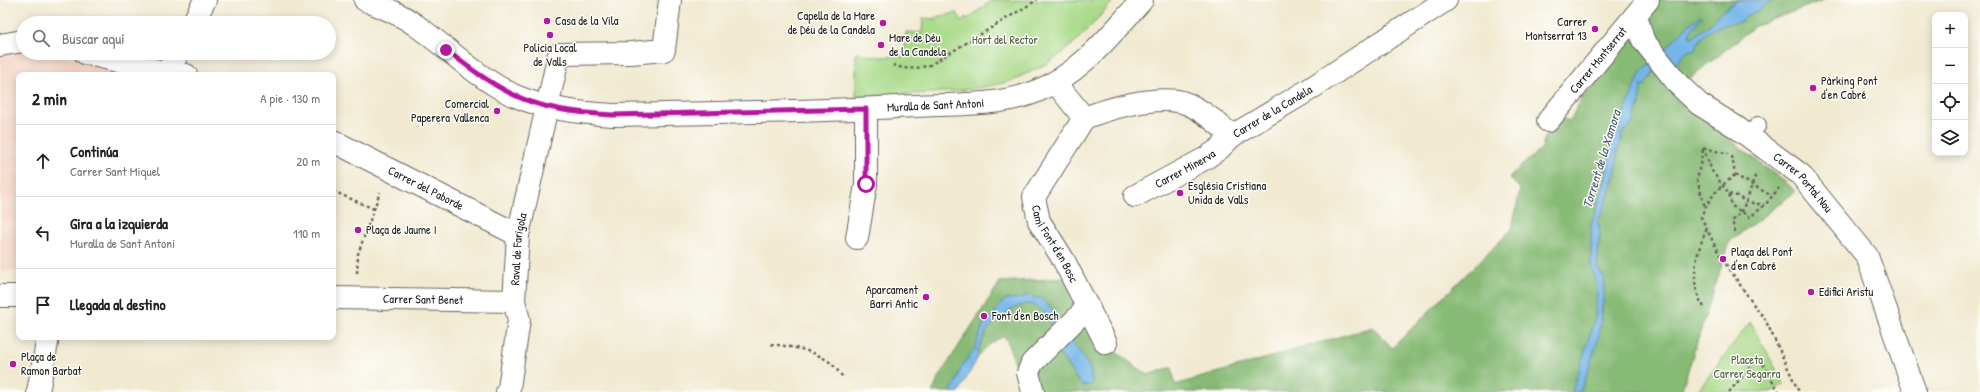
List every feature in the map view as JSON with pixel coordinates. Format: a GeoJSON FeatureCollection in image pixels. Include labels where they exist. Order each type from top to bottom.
{"type":"FeatureCollection","features":[{"type":"Feature","properties":{"kind":"street"},"geometry":{"type":"LineString","coordinates":[[197,16],[205,0]]}},
{"type":"Feature","properties":{"kind":"street","name":"Muralla de Sant Antoni"},"geometry":{"type":"LineString","coordinates":[[365,0],[387,9],[414,24],[479,74],[512,94],[546,107],[574,113],[613,115],[866,109],[982,102],[1035,92],[1055,82],[1084,63],[1142,0]]}},
{"type":"Feature","properties":{"kind":"street","name":"Raval de Farigola"},"geometry":{"type":"LineString","coordinates":[[507,392],[509,388],[519,320],[514,301],[518,235],[559,54],[631,53],[664,50],[670,0]]}},
{"type":"Feature","properties":{"kind":"street","name":"Carrer de la Candela"},"geometry":{"type":"LineString","coordinates":[[1084,118],[1109,109],[1142,103],[1156,101],[1179,101],[1212,118],[1232,136],[1307,91],[1446,0]]}},
{"type":"Feature","properties":{"kind":"street","name":"Carrer Portal Nou"},"geometry":{"type":"LineString","coordinates":[[1644,8],[1643,40],[1678,85],[1699,104],[1718,117],[1754,131],[1800,174],[1867,256],[1912,391]]}},
{"type":"Feature","properties":{"kind":"street","name":"Carrer Montserrat"},"geometry":{"type":"LineString","coordinates":[[1548,121],[1644,8]]}},
{"type":"Feature","properties":{"kind":"street"},"geometry":{"type":"LineString","coordinates":[[0,44],[16,42]]}},
{"type":"Feature","properties":{"kind":"street"},"geometry":{"type":"LineString","coordinates":[[114,60],[165,72]]}},
{"type":"Feature","properties":{"kind":"street"},"geometry":{"type":"LineString","coordinates":[[173,72],[176,60]]}},
{"type":"Feature","properties":{"kind":"street"},"geometry":{"type":"LineString","coordinates":[[1055,82],[1084,118]]}},
{"type":"Feature","properties":{"kind":"street"},"geometry":{"type":"LineString","coordinates":[[857,238],[866,184],[866,109]]}},
{"type":"Feature","properties":{"kind":"street","name":"Camí Font d'en Bosc"},"geometry":{"type":"LineString","coordinates":[[1084,118],[1034,197],[1039,221],[1063,259],[1086,310],[1106,343]]}},
{"type":"Feature","properties":{"kind":"street","name":"Carrer Minerva"},"geometry":{"type":"LineString","coordinates":[[1135,196],[1206,158],[1220,149],[1232,136]]}},
{"type":"Feature","properties":{"kind":"street","name":"Carrer del Paborde"},"geometry":{"type":"LineString","coordinates":[[336,143],[518,235]]}},
{"type":"Feature","properties":{"kind":"street"},"geometry":{"type":"LineString","coordinates":[[0,296],[16,296]]}},
{"type":"Feature","properties":{"kind":"street","name":"Carrer Sant Benet"},"geometry":{"type":"LineString","coordinates":[[336,298],[514,301]]}},
{"type":"Feature","properties":{"kind":"street"},"geometry":{"type":"LineString","coordinates":[[1033,392],[1028,372],[1032,363],[1086,310]]}},
{"type":"Feature","properties":{"kind":"street"},"geometry":{"type":"LineString","coordinates":[[38,392],[47,340]]}},
{"type":"Feature","properties":{"kind":"path"},"geometry":{"type":"LineString","coordinates":[[892,65],[899,68],[914,69],[930,65],[1037,0]]}},
{"type":"Feature","properties":{"kind":"path"},"geometry":{"type":"LineString","coordinates":[[1703,148],[1732,156],[1735,175]]}},
{"type":"Feature","properties":{"kind":"path"},"geometry":{"type":"LineString","coordinates":[[1703,148],[1712,171],[1729,194],[1732,206],[1750,217],[1765,205],[1772,196],[1735,175]]}},
{"type":"Feature","properties":{"kind":"path"},"geometry":{"type":"LineString","coordinates":[[1703,148],[1697,180],[1706,207]]}},
{"type":"Feature","properties":{"kind":"path"},"geometry":{"type":"LineString","coordinates":[[1735,232],[1732,221],[1741,212],[1757,172]]}},
{"type":"Feature","properties":{"kind":"path"},"geometry":{"type":"LineString","coordinates":[[1735,175],[1722,185],[1710,198],[1701,217],[1719,254],[1758,311],[1764,317],[1799,392]]}},
{"type":"Feature","properties":{"kind":"path"},"geometry":{"type":"LineString","coordinates":[[336,192],[374,209],[358,254],[357,272]]}},
{"type":"Feature","properties":{"kind":"path"},"geometry":{"type":"LineString","coordinates":[[1729,194],[1737,196],[1746,202],[1765,205]]}},
{"type":"Feature","properties":{"kind":"path"},"geometry":{"type":"LineString","coordinates":[[1704,307],[1695,288],[1700,245],[1707,229]]}},
{"type":"Feature","properties":{"kind":"path"},"geometry":{"type":"LineString","coordinates":[[771,344],[801,348],[812,353],[829,361],[843,377]]}},
{"type":"Feature","properties":{"kind":"path"},"geometry":{"type":"LineString","coordinates":[[1729,392],[1759,357],[1779,392]]}},
{"type":"Feature","properties":{"kind":"shaded area"},"geometry":{"type":"Polygon","coordinates":[[[16,49],[16,60],[77,60],[123,72],[16,72],[16,271],[0,271],[0,52],[16,49]]]}},
{"type":"Feature","properties":{"kind":"green space","name":"Hort del Rector"},"geometry":{"type":"Polygon","coordinates":[[[992,0],[1114,0],[1083,34],[1061,54],[1035,70],[1020,76],[1021,78],[981,88],[918,94],[856,97],[856,53],[879,57],[904,56],[906,32],[922,33],[923,18],[936,19],[936,17],[957,13],[962,21],[966,17],[968,19],[992,0]]]}},
{"type":"Feature","properties":{"kind":"green space"},"geometry":{"type":"Polygon","coordinates":[[[1659,0],[1824,0],[1755,26],[1689,79],[1712,126],[1789,185],[1795,192],[1729,242],[1682,389],[1678,392],[1026,392],[1005,336],[996,340],[982,352],[972,366],[959,392],[932,392],[942,372],[1000,282],[1067,278],[1093,336],[1148,375],[1172,367],[1175,385],[1373,327],[1392,348],[1512,229],[1520,189],[1509,177],[1542,148],[1547,128],[1564,119],[1570,121],[1588,88],[1599,73],[1659,0]]]}},
{"type":"Feature","properties":{"kind":"green space","name":"Placeta Carrer Segarra"},"geometry":{"type":"Polygon","coordinates":[[[1750,322],[1784,384],[1771,392],[1697,392],[1750,322]]]}},
{"type":"Feature","properties":{"kind":"water"},"geometry":{"type":"Polygon","coordinates":[[[1746,0],[1774,0],[1745,17],[1742,21],[1714,28],[1703,36],[1695,50],[1688,51],[1675,64],[1652,73],[1651,77],[1645,84],[1646,86],[1641,85],[1640,104],[1631,126],[1621,134],[1622,140],[1618,148],[1615,177],[1601,217],[1597,218],[1600,233],[1597,268],[1603,275],[1605,282],[1599,337],[1583,385],[1579,392],[1572,392],[1595,318],[1597,292],[1596,280],[1591,266],[1591,224],[1603,188],[1613,140],[1641,72],[1665,50],[1685,28],[1700,16],[1702,16],[1689,36],[1693,37],[1714,21],[1715,17],[1734,2],[1746,0]]]}},
{"type":"Feature","properties":{"kind":"water"},"geometry":{"type":"Polygon","coordinates":[[[1025,295],[1042,299],[1053,310],[1090,368],[1092,384],[1083,386],[1058,351],[1054,329],[1045,313],[1035,305],[1025,304],[1011,309],[1002,319],[997,320],[987,330],[978,350],[977,359],[959,392],[950,392],[956,382],[961,367],[975,349],[983,324],[992,317],[1003,301],[1008,299],[1024,298],[1025,295]]]}},
{"type":"Feature","properties":{"kind":"place","name":"Casa de la Vila"},"geometry":{"type":"Point","coordinates":[547,21]}},
{"type":"Feature","properties":{"kind":"place","name":"Capella de la Mare de Déu de la Candela"},"geometry":{"type":"Point","coordinates":[883,23]}},
{"type":"Feature","properties":{"kind":"place","name":"Carrer Montserrat 13"},"geometry":{"type":"Point","coordinates":[1595,29]}},
{"type":"Feature","properties":{"kind":"place","name":"Policia Local de Valls"},"geometry":{"type":"Point","coordinates":[550,35]}},
{"type":"Feature","properties":{"kind":"place","name":"Mare de Déu de la Candela"},"geometry":{"type":"Point","coordinates":[881,45]}},
{"type":"Feature","properties":{"kind":"place","name":"Pàrking Pont d'en Cabré"},"geometry":{"type":"Point","coordinates":[1813,88]}},
{"type":"Feature","properties":{"kind":"place","name":"Comercial Paperera Vallenca"},"geometry":{"type":"Point","coordinates":[497,111]}},
{"type":"Feature","properties":{"kind":"place","name":"Església Cristiana Unida de Valls"},"geometry":{"type":"Point","coordinates":[1180,193]}},
{"type":"Feature","properties":{"kind":"place","name":"Plaça de Jaume I"},"geometry":{"type":"Point","coordinates":[358,230]}},
{"type":"Feature","properties":{"kind":"place","name":"Plaça del Pont d'en Cabré"},"geometry":{"type":"Point","coordinates":[1723,259]}},
{"type":"Feature","properties":{"kind":"place","name":"Edifici Aristu"},"geometry":{"type":"Point","coordinates":[1811,292]}},
{"type":"Feature","properties":{"kind":"place","name":"Aparcament Barri Antic"},"geometry":{"type":"Point","coordinates":[926,297]}},
{"type":"Feature","properties":{"kind":"place","name":"Font d'en Bosch"},"geometry":{"type":"Point","coordinates":[984,316]}},
{"type":"Feature","properties":{"kind":"place","name":"Plaça de Ramon Barbat"},"geometry":{"type":"Point","coordinates":[13,364]}},
{"type":"Feature","properties":{"kind":"route"},"geometry":{"type":"LineString","coordinates":[[446,50],[479,74],[512,94],[546,107],[574,113],[613,115],[866,109],[866,184]]}},
{"type":"Feature","properties":{"kind":"water label","name":"Torrent de la Xamora"},"geometry":{"type":"Point","coordinates":[1601,159]}}]}
